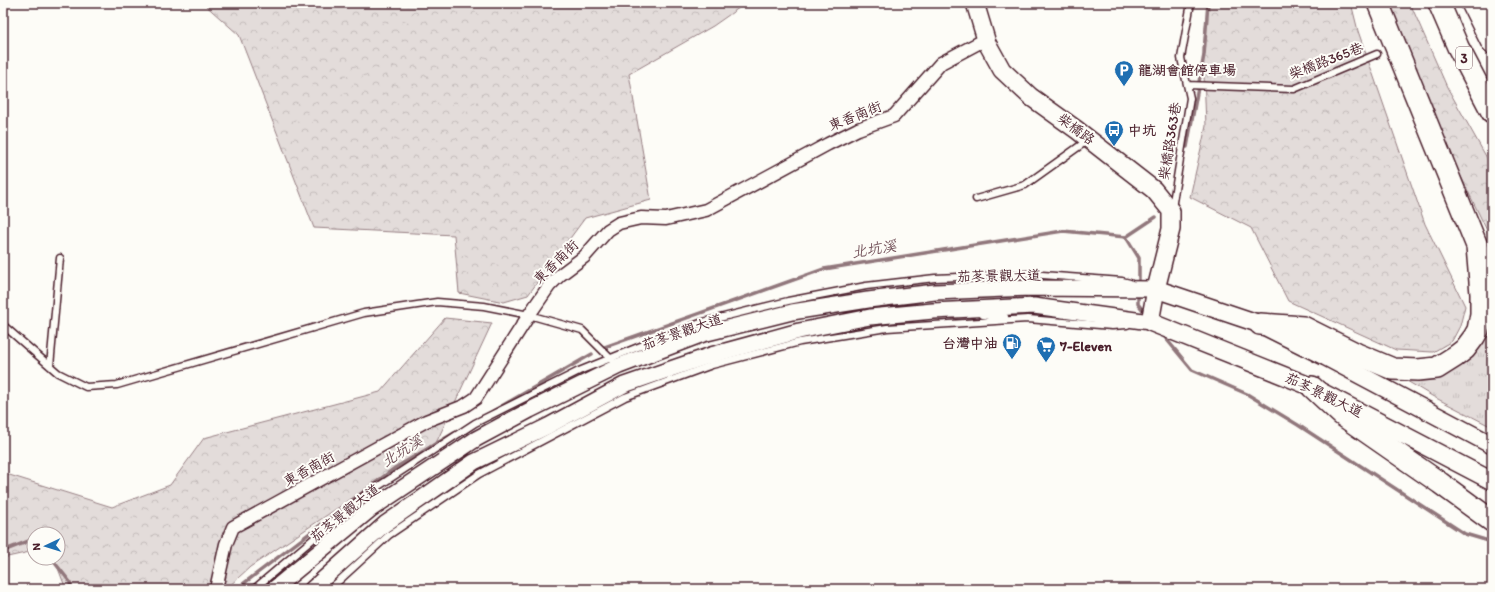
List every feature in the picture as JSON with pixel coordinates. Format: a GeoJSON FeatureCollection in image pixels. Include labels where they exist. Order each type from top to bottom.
{"type":"FeatureCollection","features":[{"type":"Feature","properties":{"kind":"highway"},"geometry":{"type":"LineString","coordinates":[[1378,3],[1476,246],[1492,273]]}},
{"type":"Feature","properties":{"kind":"highway","name":"3"},"geometry":{"type":"LineString","coordinates":[[1439,3],[1458,47],[1492,112]]}},
{"type":"Feature","properties":{"kind":"highway","name":"3"},"geometry":{"type":"LineString","coordinates":[[1472,3],[1492,43]]}},
{"type":"Feature","properties":{"kind":"highway"},"geometry":{"type":"LineString","coordinates":[[1260,324],[1303,327],[1357,354],[1393,369],[1418,370],[1437,368],[1465,349],[1478,330],[1481,314],[1482,294],[1476,246]]}},
{"type":"Feature","properties":{"kind":"highway"},"geometry":{"type":"LineString","coordinates":[[1312,387],[1342,416],[1492,520]]}},
{"type":"Feature","properties":{"kind":"main road","name":"柴橋路"},"geometry":{"type":"LineString","coordinates":[[975,3],[987,43],[1002,70],[1031,97],[1089,139],[1154,190],[1171,212]]}},
{"type":"Feature","properties":{"kind":"main road"},"geometry":{"type":"LineString","coordinates":[[1150,322],[1156,289],[1171,229],[1171,212]]}},
{"type":"Feature","properties":{"kind":"main road","name":"茄苳景觀大道"},"geometry":{"type":"LineString","coordinates":[[1156,289],[1260,324],[1326,357],[1492,446]]}},
{"type":"Feature","properties":{"kind":"main road","name":"茄苳景觀大道"},"geometry":{"type":"LineString","coordinates":[[1150,322],[1312,387],[1492,481]]}},
{"type":"Feature","properties":{"kind":"street","name":"東香南街"},"geometry":{"type":"LineString","coordinates":[[216,589],[226,544],[234,528],[426,421],[464,406],[476,398],[549,286],[560,275],[584,258],[608,230],[619,223],[641,218],[666,219],[706,210],[858,129],[894,116],[941,63],[986,39]]}},
{"type":"Feature","properties":{"kind":"street","name":"茄苳景觀大道"},"geometry":{"type":"LineString","coordinates":[[273,583],[371,509],[476,439],[615,362],[703,334],[808,309],[868,300],[935,292],[1030,288],[1156,289]]}},
{"type":"Feature","properties":{"kind":"street","name":"茄苳景觀大道"},"geometry":{"type":"LineString","coordinates":[[312,589],[385,524],[474,462],[624,391],[711,355],[799,331],[870,317],[933,312],[1034,306],[1150,322]]}},
{"type":"Feature","properties":{"kind":"lane","name":"柴橋路363巷"},"geometry":{"type":"LineString","coordinates":[[1171,212],[1190,98],[1181,58],[1191,3]]}},
{"type":"Feature","properties":{"kind":"lane","name":"柴橋路365巷"},"geometry":{"type":"LineString","coordinates":[[1187,85],[1294,89],[1377,54]]}},
{"type":"Feature","properties":{"kind":"lane"},"geometry":{"type":"LineString","coordinates":[[976,199],[1026,185],[1089,139]]}},
{"type":"Feature","properties":{"kind":"lane"},"geometry":{"type":"LineString","coordinates":[[50,366],[60,258]]}},
{"type":"Feature","properties":{"kind":"lane","name":"茄苳景觀大道"},"geometry":{"type":"LineString","coordinates":[[615,362],[663,337],[704,322],[788,301],[866,286],[935,278],[1029,274],[1122,281],[1156,289]]}},
{"type":"Feature","properties":{"kind":"lane"},"geometry":{"type":"LineString","coordinates":[[3,325],[58,373],[86,387],[117,385],[364,313],[437,302],[484,306],[529,315],[582,330],[615,362]]}},
{"type":"Feature","properties":{"kind":"lane"},"geometry":{"type":"LineString","coordinates":[[742,313],[808,309]]}},
{"type":"Feature","properties":{"kind":"lane"},"geometry":{"type":"LineString","coordinates":[[933,312],[1028,319]]}},
{"type":"Feature","properties":{"kind":"lane","name":"茄苳景觀大道"},"geometry":{"type":"LineString","coordinates":[[330,589],[389,535],[479,474],[624,391],[712,365],[800,342],[887,328],[1028,319],[1112,326],[1150,322]]}},
{"type":"Feature","properties":{"kind":"lane"},"geometry":{"type":"LineString","coordinates":[[437,488],[479,474]]}},
{"type":"Feature","properties":{"kind":"lane"},"geometry":{"type":"LineString","coordinates":[[254,589],[273,583]]}},
{"type":"Feature","properties":{"kind":"green space"},"geometry":{"type":"Polygon","coordinates":[[[203,3],[746,3],[713,26],[629,74],[651,200],[585,218],[528,295],[504,302],[459,293],[454,235],[314,228],[239,35],[203,3]]]}},
{"type":"Feature","properties":{"kind":"green space"},"geometry":{"type":"Polygon","coordinates":[[[1208,3],[1351,3],[1358,31],[1425,224],[1465,306],[1460,326],[1452,341],[1433,352],[1396,350],[1288,301],[1251,228],[1190,197],[1206,126],[1203,48],[1208,3]]]}},
{"type":"Feature","properties":{"kind":"green space"},"geometry":{"type":"Polygon","coordinates":[[[1389,3],[1410,3],[1447,87],[1492,167],[1492,241],[1428,108],[1389,3]]]}},
{"type":"Feature","properties":{"kind":"green space"},"geometry":{"type":"Polygon","coordinates":[[[445,318],[492,323],[437,441],[250,567],[226,589],[66,589],[57,566],[66,566],[66,526],[26,526],[26,553],[3,558],[3,473],[112,507],[170,485],[204,438],[380,392],[445,318]]]}},
{"type":"Feature","properties":{"kind":"green space"},"geometry":{"type":"Polygon","coordinates":[[[1492,327],[1492,427],[1432,396],[1397,375],[1468,359],[1478,350],[1492,327]]]}},
{"type":"Feature","properties":{"kind":"waterway","name":"北坑溪"},"geometry":{"type":"LineString","coordinates":[[1187,147],[1204,55],[1208,3]]}},
{"type":"Feature","properties":{"kind":"waterway","name":"北坑溪"},"geometry":{"type":"LineString","coordinates":[[602,348],[824,269],[1063,231],[1126,237],[1156,217]]}},
{"type":"Feature","properties":{"kind":"waterway"},"geometry":{"type":"LineString","coordinates":[[1126,237],[1139,258],[1139,285]]}},
{"type":"Feature","properties":{"kind":"waterway"},"geometry":{"type":"LineString","coordinates":[[1138,293],[1138,304],[1146,314]]}},
{"type":"Feature","properties":{"kind":"waterway"},"geometry":{"type":"LineString","coordinates":[[1163,335],[1192,370],[1247,394],[1298,425],[1465,534],[1492,542]]}},
{"type":"Feature","properties":{"kind":"waterway","name":"北坑溪"},"geometry":{"type":"LineString","coordinates":[[493,411],[592,354]]}},
{"type":"Feature","properties":{"kind":"waterway","name":"北坑溪"},"geometry":{"type":"LineString","coordinates":[[239,589],[243,584],[395,468],[454,433]]}},
{"type":"Feature","properties":{"kind":"waterway","name":"北坑溪"},"geometry":{"type":"LineString","coordinates":[[3,551],[26,542]]}},
{"type":"Feature","properties":{"kind":"waterway","name":"北坑溪"},"geometry":{"type":"LineString","coordinates":[[57,566],[70,582],[71,589]]}},
{"type":"Feature","properties":{"kind":"place","name":"龍湖會館停車場"},"geometry":{"type":"Point","coordinates":[1124,87]}},
{"type":"Feature","properties":{"kind":"place","name":"中坑"},"geometry":{"type":"Point","coordinates":[1114,147]}},
{"type":"Feature","properties":{"kind":"place","name":"台灣中油"},"geometry":{"type":"Point","coordinates":[1012,360]}},
{"type":"Feature","properties":{"kind":"place","name":"7-Eleven"},"geometry":{"type":"Point","coordinates":[1046,363]}}]}
